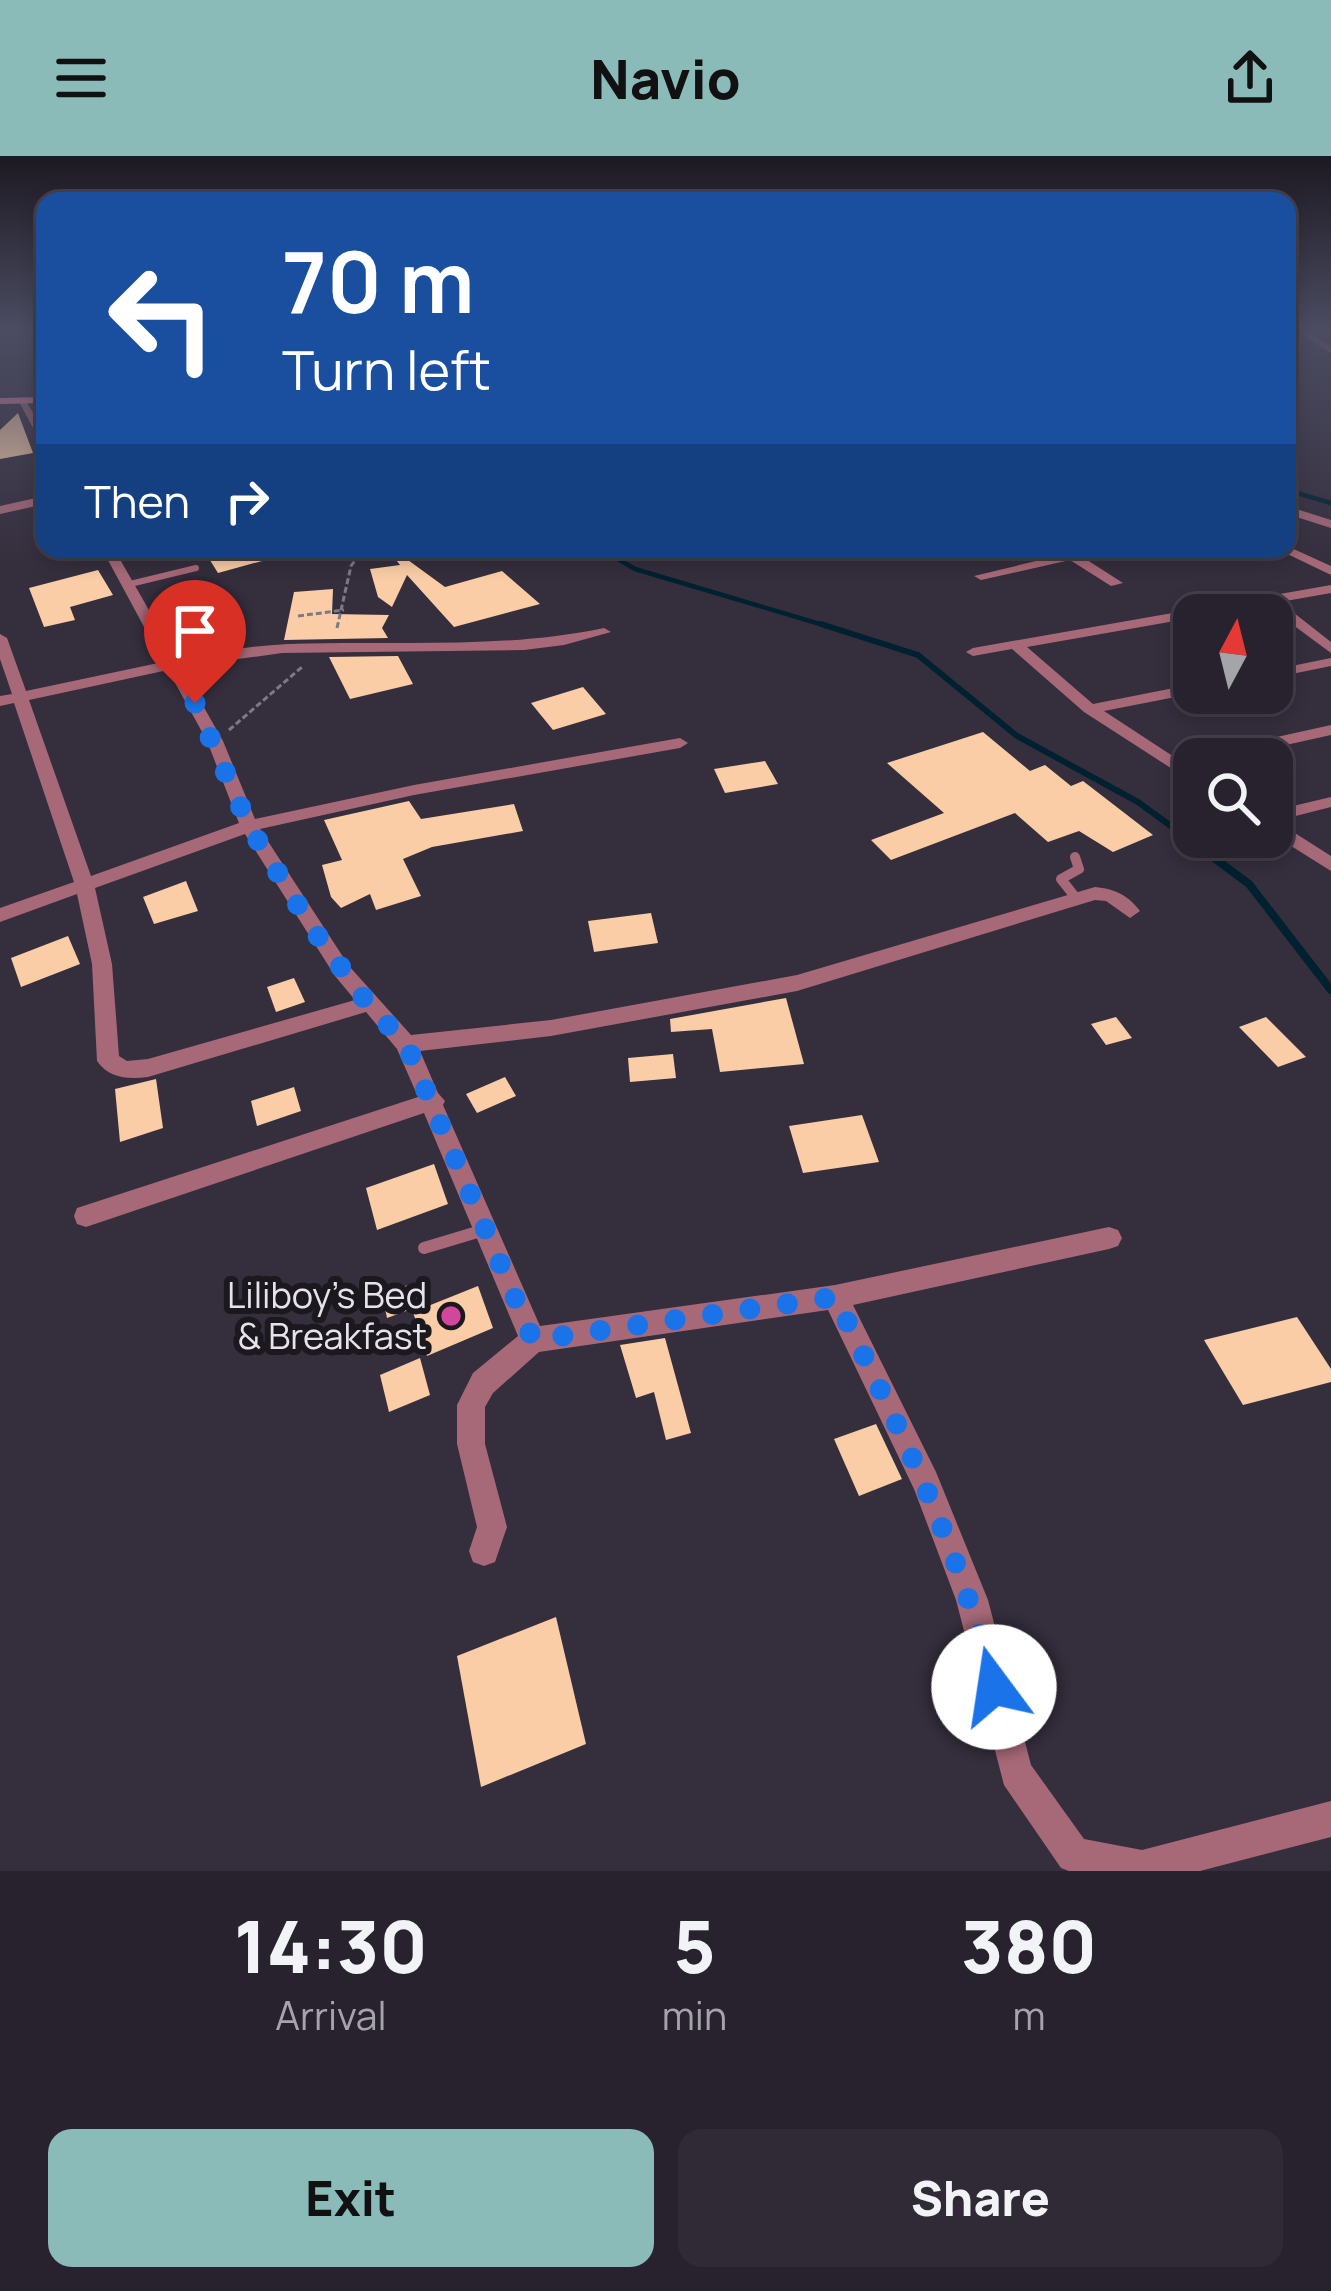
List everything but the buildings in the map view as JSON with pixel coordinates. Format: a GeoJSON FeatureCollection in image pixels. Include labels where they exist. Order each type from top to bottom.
{"type":"FeatureCollection","features":[{"type":"Feature","properties":{"kind":"street"},"geometry":{"type":"LineString","coordinates":[[0,510],[36,502]]}},
{"type":"Feature","properties":{"kind":"street"},"geometry":{"type":"LineString","coordinates":[[1296,512],[1331,524]]}},
{"type":"Feature","properties":{"kind":"street"},"geometry":{"type":"LineString","coordinates":[[1296,555],[1331,571]]}},
{"type":"Feature","properties":{"kind":"street"},"geometry":{"type":"LineString","coordinates":[[114,558],[215,741],[249,826],[312,928],[368,1004],[406,1044],[434,1100],[533,1340]]}},
{"type":"Feature","properties":{"kind":"street"},"geometry":{"type":"LineString","coordinates":[[981,576],[1048,558]]}},
{"type":"Feature","properties":{"kind":"street"},"geometry":{"type":"LineString","coordinates":[[1074,558],[1116,583]]}},
{"type":"Feature","properties":{"kind":"street"},"geometry":{"type":"LineString","coordinates":[[1293,595],[1331,589]]}},
{"type":"Feature","properties":{"kind":"street"},"geometry":{"type":"LineString","coordinates":[[973,652],[1173,617]]}},
{"type":"Feature","properties":{"kind":"street"},"geometry":{"type":"LineString","coordinates":[[1293,619],[1331,649]]}},
{"type":"Feature","properties":{"kind":"street"},"geometry":{"type":"LineString","coordinates":[[0,701],[174,665],[284,649],[524,648],[604,632]]}},
{"type":"Feature","properties":{"kind":"street"},"geometry":{"type":"LineString","coordinates":[[0,638],[85,886],[101,964],[108,1060],[125,1070],[148,1068],[368,1004]]}},
{"type":"Feature","properties":{"kind":"street"},"geometry":{"type":"LineString","coordinates":[[1017,646],[1090,710],[1172,765]]}},
{"type":"Feature","properties":{"kind":"street"},"geometry":{"type":"LineString","coordinates":[[1293,670],[1331,662]]}},
{"type":"Feature","properties":{"kind":"street"},"geometry":{"type":"LineString","coordinates":[[1090,710],[1173,693]]}},
{"type":"Feature","properties":{"kind":"street"},"geometry":{"type":"LineString","coordinates":[[1293,739],[1331,730]]}},
{"type":"Feature","properties":{"kind":"street"},"geometry":{"type":"LineString","coordinates":[[0,915],[249,826],[413,790],[680,743]]}},
{"type":"Feature","properties":{"kind":"street"},"geometry":{"type":"LineString","coordinates":[[1293,814],[1331,802]]}},
{"type":"Feature","properties":{"kind":"street"},"geometry":{"type":"LineString","coordinates":[[1293,837],[1331,865]]}},
{"type":"Feature","properties":{"kind":"street"},"geometry":{"type":"LineString","coordinates":[[406,1044],[551,1028],[797,983],[1076,898],[1111,895],[1130,911]]}},
{"type":"Feature","properties":{"kind":"street"},"geometry":{"type":"LineString","coordinates":[[86,1216],[434,1100]]}},
{"type":"Feature","properties":{"kind":"street"},"geometry":{"type":"LineString","coordinates":[[484,1551],[493,1527],[471,1444],[471,1405],[482,1383],[533,1340],[835,1297],[1109,1238]]}},
{"type":"Feature","properties":{"kind":"street"},"geometry":{"type":"LineString","coordinates":[[835,1297],[926,1482],[965,1580],[1016,1773],[1075,1863],[1142,1868],[1331,1820]]}},
{"type":"Feature","properties":{"kind":"lane"},"geometry":{"type":"LineString","coordinates":[[130,584],[196,568]]}},
{"type":"Feature","properties":{"kind":"lane"},"geometry":{"type":"LineString","coordinates":[[1075,857],[1078,869],[1061,879],[1076,898]]}},
{"type":"Feature","properties":{"kind":"lane"},"geometry":{"type":"LineString","coordinates":[[424,1248],[485,1230]]}},
{"type":"Feature","properties":{"kind":"path"},"geometry":{"type":"LineString","coordinates":[[298,616],[344,610]]}},
{"type":"Feature","properties":{"kind":"waterway"},"geometry":{"type":"LineString","coordinates":[[1296,493],[1331,503]]}},
{"type":"Feature","properties":{"kind":"waterway"},"geometry":{"type":"LineString","coordinates":[[616,558],[635,569],[830,627]]}},
{"type":"Feature","properties":{"kind":"waterway"},"geometry":{"type":"LineString","coordinates":[[821,624],[918,655],[1017,736],[1138,802],[1173,828]]}},
{"type":"Feature","properties":{"kind":"waterway"},"geometry":{"type":"LineString","coordinates":[[1214,858],[1249,884],[1331,990]]}},
{"type":"Feature","properties":{"kind":"place","name":"Liliboy’s Bed & Breakfast"},"geometry":{"type":"Point","coordinates":[451,1316]}},
{"type":"Feature","properties":{"kind":"route"},"geometry":{"type":"LineString","coordinates":[[195,703],[249,826],[312,928],[368,1004],[406,1044],[434,1100],[533,1340],[835,1297],[926,1482],[972,1600],[994,1687]]}}]}
